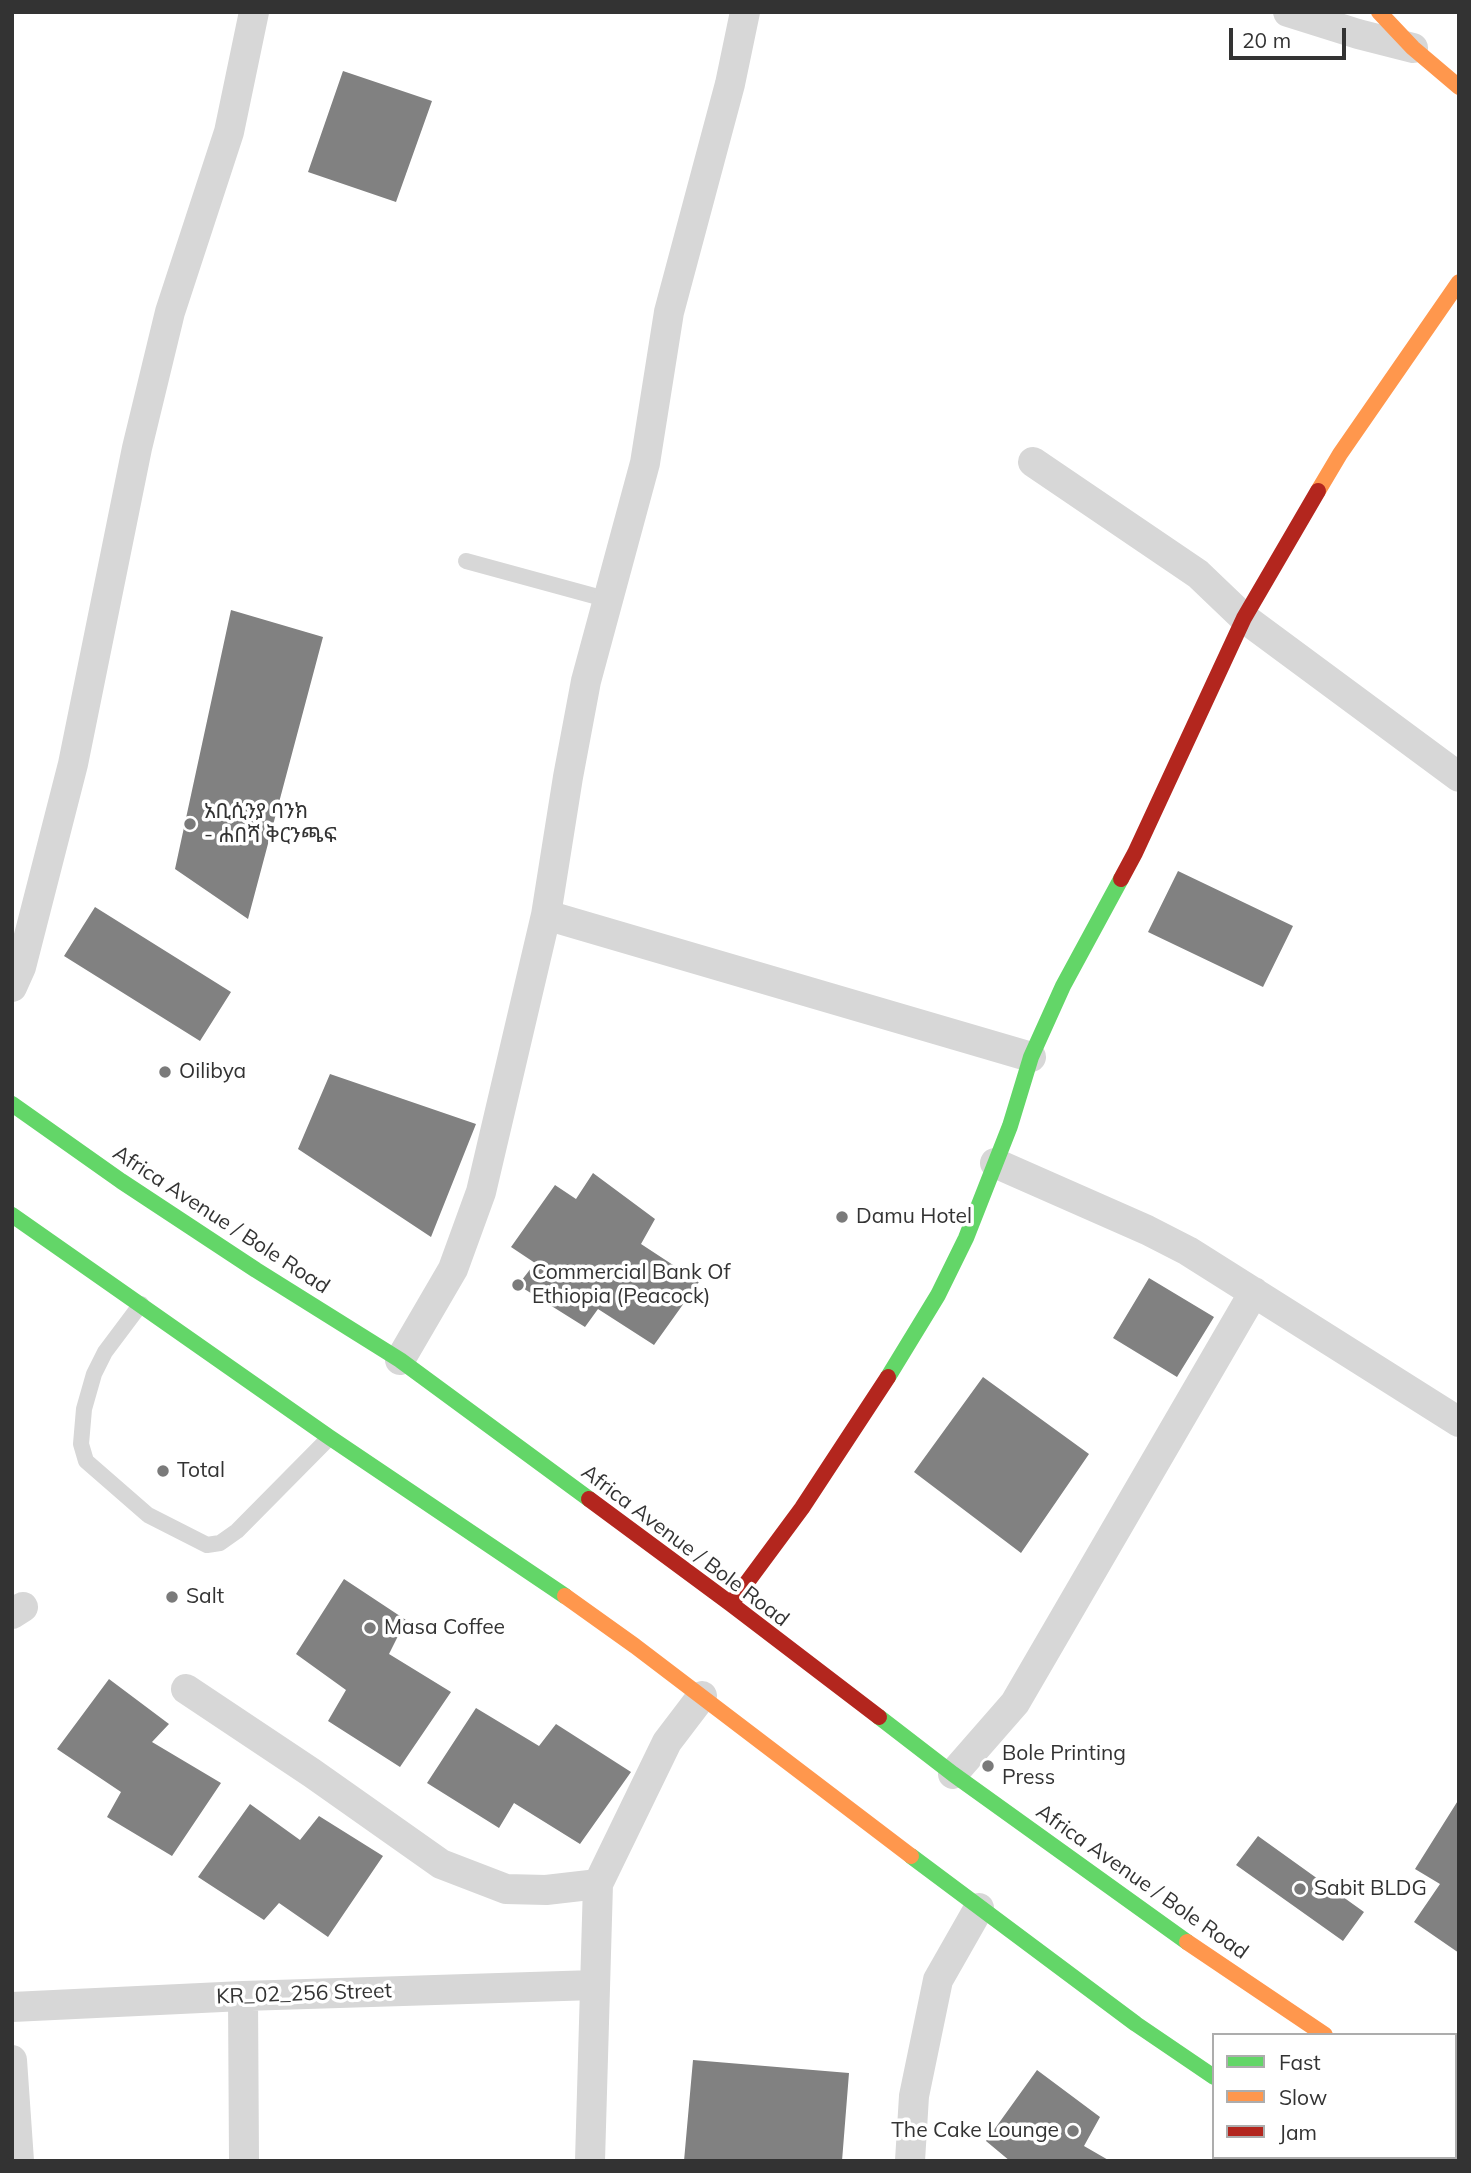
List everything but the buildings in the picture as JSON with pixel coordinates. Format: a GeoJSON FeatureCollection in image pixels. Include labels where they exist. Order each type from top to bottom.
{"type":"FeatureCollection","features":[{"type":"Feature","properties":{"kind":"main road"},"geometry":{"type":"LineString","coordinates":[[1379,12],[1413,48],[1459,87]]}},
{"type":"Feature","properties":{"kind":"main road"},"geometry":{"type":"LineString","coordinates":[[731,1604],[809,1497],[884,1384],[938,1295],[966,1238],[1010,1126],[1031,1056],[1063,986],[1157,808],[1244,618],[1340,454],[1459,282]]}},
{"type":"Feature","properties":{"kind":"main road","name":"Africa Avenue / Bole Road"},"geometry":{"type":"LineString","coordinates":[[12,1104],[256,1270],[400,1360],[731,1604],[953,1774],[1188,1943],[1322,2033]]}},
{"type":"Feature","properties":{"kind":"main road"},"geometry":{"type":"LineString","coordinates":[[12,1215],[329,1437],[522,1566],[702,1696],[979,1908],[1136,2024],[1212,2076]]}},
{"type":"Feature","properties":{"kind":"street"},"geometry":{"type":"LineString","coordinates":[[12,987],[21,967],[73,764],[137,449],[170,312],[229,132],[254,12]]}},
{"type":"Feature","properties":{"kind":"street"},"geometry":{"type":"LineString","coordinates":[[400,1360],[453,1269],[481,1192],[546,915],[586,681],[645,463],[669,312],[730,84],[745,12]]}},
{"type":"Feature","properties":{"kind":"street"},"geometry":{"type":"LineString","coordinates":[[1288,12],[1413,48]]}},
{"type":"Feature","properties":{"kind":"street"},"geometry":{"type":"LineString","coordinates":[[1032,462],[1198,574],[1244,618],[1459,777]]}},
{"type":"Feature","properties":{"kind":"street"},"geometry":{"type":"LineString","coordinates":[[546,915],[1031,1056]]}},
{"type":"Feature","properties":{"kind":"street"},"geometry":{"type":"LineString","coordinates":[[995,1163],[1188,1251],[1459,1422]]}},
{"type":"Feature","properties":{"kind":"street"},"geometry":{"type":"LineString","coordinates":[[953,1774],[1015,1703],[1254,1292]]}},
{"type":"Feature","properties":{"kind":"street"},"geometry":{"type":"LineString","coordinates":[[186,1689],[441,1864],[506,1889],[546,1890],[598,1884]]}},
{"type":"Feature","properties":{"kind":"street"},"geometry":{"type":"LineString","coordinates":[[590,2161],[598,1884],[667,1742],[702,1696]]}},
{"type":"Feature","properties":{"kind":"street"},"geometry":{"type":"LineString","coordinates":[[910,2161],[914,2096],[938,1980],[979,1908]]}},
{"type":"Feature","properties":{"kind":"street","name":"KR_02_256 Street"},"geometry":{"type":"LineString","coordinates":[[12,2007],[243,1996],[595,1985]]}},
{"type":"Feature","properties":{"kind":"street"},"geometry":{"type":"LineString","coordinates":[[243,1996],[244,2161]]}},
{"type":"Feature","properties":{"kind":"street"},"geometry":{"type":"LineString","coordinates":[[12,2060],[19,2161]]}},
{"type":"Feature","properties":{"kind":"lane"},"geometry":{"type":"LineString","coordinates":[[466,561],[609,600]]}},
{"type":"Feature","properties":{"kind":"lane"},"geometry":{"type":"LineString","coordinates":[[141,1304],[105,1352],[94,1374],[84,1409],[81,1444],[86,1461],[148,1515],[207,1545],[220,1543],[237,1531],[329,1437]]}},
{"type":"Feature","properties":{"kind":"traffic: fast"},"geometry":{"type":"LineString","coordinates":[[888,1377],[938,1295],[966,1238],[1010,1126],[1031,1057],[1063,986],[1121,879]]}},
{"type":"Feature","properties":{"kind":"traffic: fast"},"geometry":{"type":"LineString","coordinates":[[12,1104],[121,1181],[400,1360],[589,1499]]}},
{"type":"Feature","properties":{"kind":"traffic: fast"},"geometry":{"type":"LineString","coordinates":[[12,1215],[329,1437],[565,1596]]}},
{"type":"Feature","properties":{"kind":"traffic: fast"},"geometry":{"type":"LineString","coordinates":[[879,1717],[953,1774],[1187,1942]]}},
{"type":"Feature","properties":{"kind":"traffic: fast"},"geometry":{"type":"LineString","coordinates":[[911,1856],[1136,2024],[1212,2076]]}},
{"type":"Feature","properties":{"kind":"traffic: slow"},"geometry":{"type":"LineString","coordinates":[[1379,12],[1413,48],[1459,87]]}},
{"type":"Feature","properties":{"kind":"traffic: slow"},"geometry":{"type":"LineString","coordinates":[[1318,491],[1340,454],[1459,282]]}},
{"type":"Feature","properties":{"kind":"traffic: slow"},"geometry":{"type":"LineString","coordinates":[[565,1596],[911,1856]]}},
{"type":"Feature","properties":{"kind":"traffic: slow"},"geometry":{"type":"LineString","coordinates":[[1187,1942],[1322,2033]]}},
{"type":"Feature","properties":{"kind":"traffic: jam"},"geometry":{"type":"LineString","coordinates":[[1121,879],[1244,618],[1318,491]]}},
{"type":"Feature","properties":{"kind":"traffic: jam"},"geometry":{"type":"LineString","coordinates":[[731,1604],[802,1508],[888,1377]]}},
{"type":"Feature","properties":{"kind":"traffic: jam"},"geometry":{"type":"LineString","coordinates":[[589,1499],[879,1717]]}},
{"type":"Feature","properties":{"kind":"place","name":"አቢሲንያ ባንክ - ሐበሻ ቅርንጫፍ"},"geometry":{"type":"Point","coordinates":[190,824]}},
{"type":"Feature","properties":{"kind":"place","name":"Oilibya"},"geometry":{"type":"Point","coordinates":[165,1072]}},
{"type":"Feature","properties":{"kind":"place","name":"Damu Hotel"},"geometry":{"type":"Point","coordinates":[842,1217]}},
{"type":"Feature","properties":{"kind":"place","name":"Commercial Bank Of Ethiopia (Peacock)"},"geometry":{"type":"Point","coordinates":[518,1285]}},
{"type":"Feature","properties":{"kind":"place","name":"Total"},"geometry":{"type":"Point","coordinates":[163,1471]}},
{"type":"Feature","properties":{"kind":"place","name":"Salt"},"geometry":{"type":"Point","coordinates":[172,1597]}},
{"type":"Feature","properties":{"kind":"place","name":"Masa Coffee"},"geometry":{"type":"Point","coordinates":[370,1628]}},
{"type":"Feature","properties":{"kind":"place","name":"Bole Printing Press"},"geometry":{"type":"Point","coordinates":[988,1766]}},
{"type":"Feature","properties":{"kind":"place","name":"Sabit BLDG"},"geometry":{"type":"Point","coordinates":[1300,1889]}},
{"type":"Feature","properties":{"kind":"place","name":"The Cake Lounge"},"geometry":{"type":"Point","coordinates":[1073,2131]}}]}
